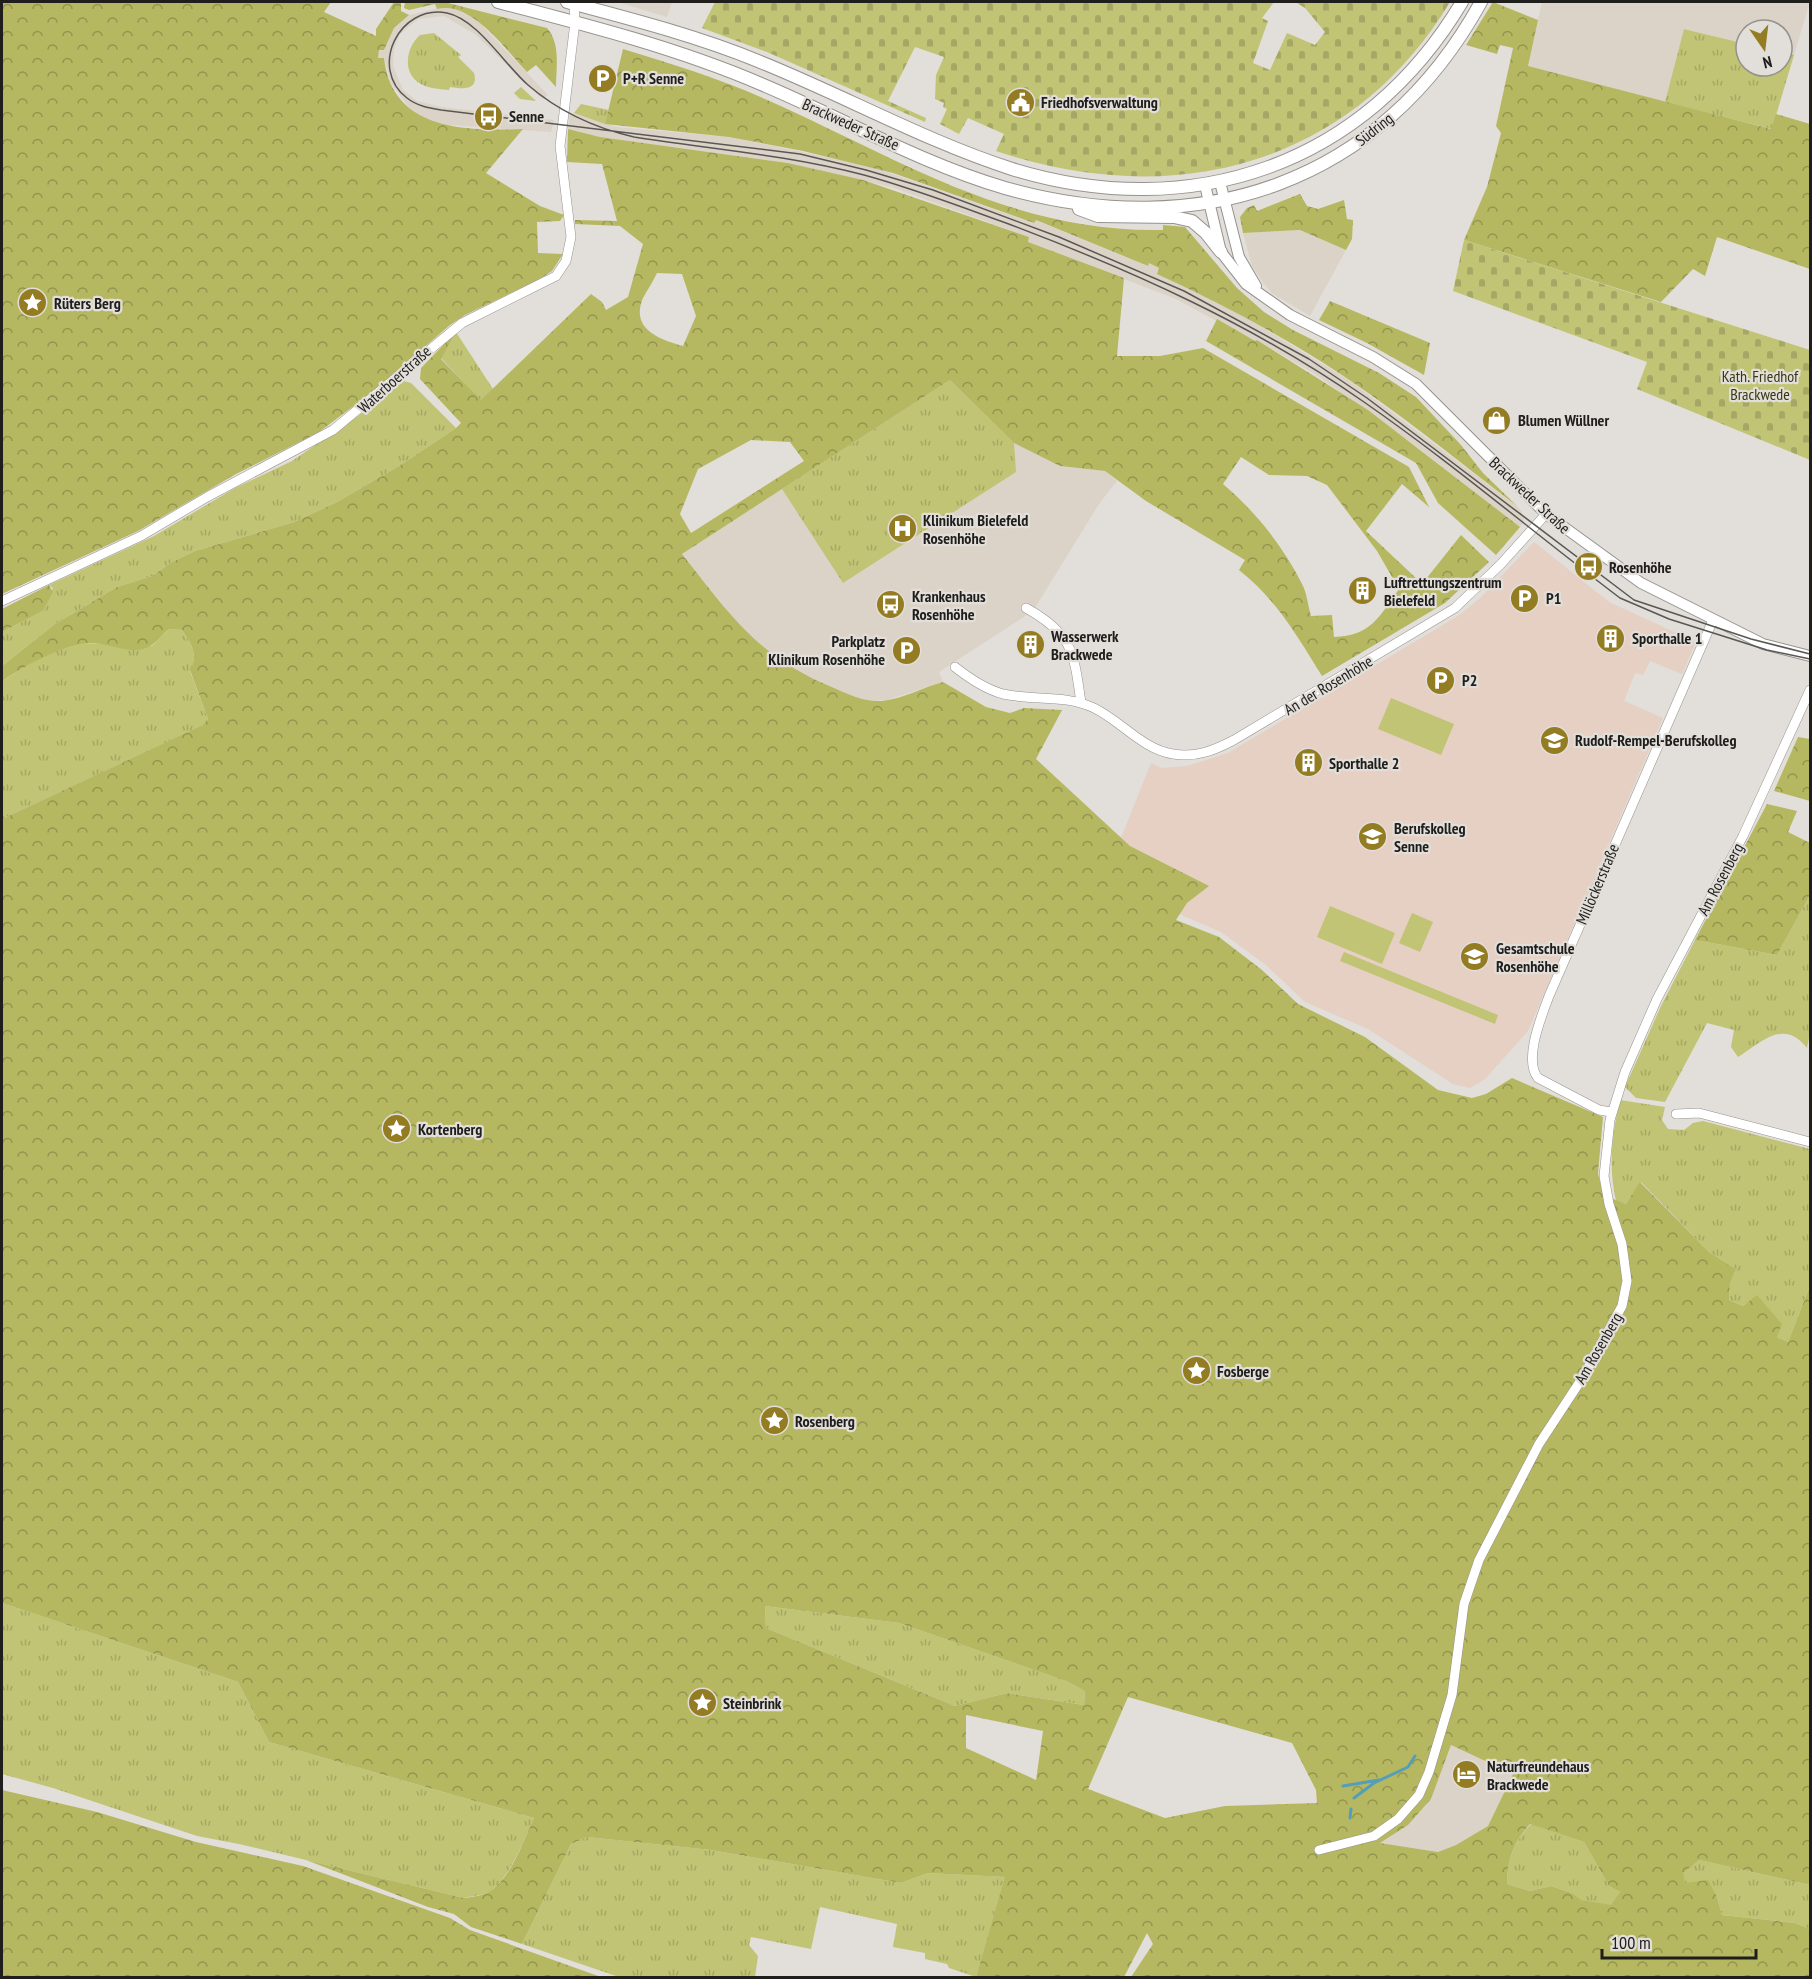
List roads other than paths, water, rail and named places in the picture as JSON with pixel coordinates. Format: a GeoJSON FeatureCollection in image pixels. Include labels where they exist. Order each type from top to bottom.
{"type":"FeatureCollection","features":[{"type":"Feature","properties":{"kind":"main road","name":"Brackweder Straße"},"geometry":{"type":"LineString","coordinates":[[498,2],[575,22],[727,70],[967,175],[1061,202],[1132,210],[1224,201]]}},
{"type":"Feature","properties":{"kind":"main road","name":"Brackweder Straße"},"geometry":{"type":"LineString","coordinates":[[572,2],[758,61],[944,143],[1015,170],[1074,184],[1124,189],[1205,185],[1220,182]]}},
{"type":"Feature","properties":{"kind":"main road","name":"Südring"},"geometry":{"type":"LineString","coordinates":[[1220,182],[1256,173],[1296,158],[1371,109],[1418,64],[1462,2]]}},
{"type":"Feature","properties":{"kind":"main road","name":"Südring"},"geometry":{"type":"LineString","coordinates":[[1224,201],[1281,183],[1325,162],[1365,138],[1418,90],[1446,56],[1481,2]]}},
{"type":"Feature","properties":{"kind":"main road"},"geometry":{"type":"LineString","coordinates":[[1061,202],[1098,216],[1174,217],[1192,221],[1206,233],[1221,252]]}},
{"type":"Feature","properties":{"kind":"street","name":"Waterboerstraße"},"geometry":{"type":"LineString","coordinates":[[2,601],[141,536],[207,497],[322,436],[360,410],[432,345],[462,323],[556,276],[570,250],[569,208],[560,139],[575,22],[572,2]]}},
{"type":"Feature","properties":{"kind":"street","name":"Brackweder Straße"},"geometry":{"type":"LineString","coordinates":[[1220,182],[1244,269],[1269,301]]}},
{"type":"Feature","properties":{"kind":"street","name":"Brackweder Straße"},"geometry":{"type":"LineString","coordinates":[[1205,185],[1221,252],[1246,284],[1310,327],[1374,357],[1416,384],[1546,514],[1641,583],[1763,644],[1810,656]]}},
{"type":"Feature","properties":{"kind":"street","name":"An der Rosenhöhe"},"geometry":{"type":"LineString","coordinates":[[955,667],[976,683],[1005,694],[1060,698],[1081,703],[1103,714],[1143,742],[1162,752],[1190,755],[1215,750],[1455,608],[1501,564],[1546,514]]}},
{"type":"Feature","properties":{"kind":"street"},"geometry":{"type":"LineString","coordinates":[[1026,608],[1050,622],[1066,640],[1077,669],[1081,703]]}},
{"type":"Feature","properties":{"kind":"street","name":"Millöckerstraße"},"geometry":{"type":"LineString","coordinates":[[1611,1112],[1599,1110],[1538,1078],[1533,1069],[1535,1038],[1549,996],[1713,620]]}},
{"type":"Feature","properties":{"kind":"street","name":"Am Rosenberg"},"geometry":{"type":"LineString","coordinates":[[1319,1850],[1374,1836],[1398,1819],[1419,1795],[1431,1765],[1452,1695],[1464,1604],[1479,1560],[1539,1444],[1600,1348],[1622,1306],[1627,1281],[1622,1244],[1609,1204],[1604,1176],[1611,1112],[1625,1072],[1657,999],[1743,836],[1810,690]]}},
{"type":"Feature","properties":{"kind":"street"},"geometry":{"type":"LineString","coordinates":[[1676,1114],[1699,1113],[1810,1142]]}},
{"type":"Feature","properties":{"kind":"waterway"},"geometry":{"type":"LineString","coordinates":[[1354,1798],[1374,1783],[1408,1767],[1415,1756]]}},
{"type":"Feature","properties":{"kind":"waterway"},"geometry":{"type":"LineString","coordinates":[[1343,1786],[1379,1780]]}},
{"type":"Feature","properties":{"kind":"waterway"},"geometry":{"type":"LineString","coordinates":[[1350,1818],[1351,1809]]}},
{"type":"Feature","properties":{"kind":"tram line"},"geometry":{"type":"LineString","coordinates":[[1810,654],[1751,639],[1634,600],[1367,398],[1309,359],[1184,291],[1059,237],[933,190],[866,170],[800,154],[441,110],[423,106],[407,98],[396,85],[390,71],[390,56],[394,41],[403,28],[415,18],[430,13],[447,13],[458,17],[480,33],[528,85],[552,103],[564,111],[605,129],[619,133],[634,137],[778,157],[864,175],[918,191],[1006,223],[1145,280],[1191,301],[1279,348],[1364,402],[1620,598],[1669,619],[1767,650],[1810,659]]}},
{"type":"Feature","properties":{"kind":"place","name":"P+R Senne"},"geometry":{"type":"Point","coordinates":[602,78]}},
{"type":"Feature","properties":{"kind":"place","name":"Friedhofsverwaltung"},"geometry":{"type":"Point","coordinates":[1020,102]}},
{"type":"Feature","properties":{"kind":"place","name":"Senne"},"geometry":{"type":"Point","coordinates":[488,116]}},
{"type":"Feature","properties":{"kind":"place","name":"Rüters Berg"},"geometry":{"type":"Point","coordinates":[33,303]}},
{"type":"Feature","properties":{"kind":"place","name":"Blumen Wüllner"},"geometry":{"type":"Point","coordinates":[1497,420]}},
{"type":"Feature","properties":{"kind":"place","name":"Klinikum Bielefeld Rosenhöhe"},"geometry":{"type":"Point","coordinates":[902,529]}},
{"type":"Feature","properties":{"kind":"place","name":"Rosenhöhe"},"geometry":{"type":"Point","coordinates":[1588,567]}},
{"type":"Feature","properties":{"kind":"place","name":"Luftrettungszentrum Bielefeld"},"geometry":{"type":"Point","coordinates":[1363,591]}},
{"type":"Feature","properties":{"kind":"place","name":"P1"},"geometry":{"type":"Point","coordinates":[1525,598]}},
{"type":"Feature","properties":{"kind":"place","name":"Krankenhaus Rosenhöhe"},"geometry":{"type":"Point","coordinates":[891,605]}},
{"type":"Feature","properties":{"kind":"place","name":"Sporthalle 1"},"geometry":{"type":"Point","coordinates":[1611,638]}},
{"type":"Feature","properties":{"kind":"place","name":"Wasserwerk Brackwede"},"geometry":{"type":"Point","coordinates":[1030,645]}},
{"type":"Feature","properties":{"kind":"place","name":"Parkplatz Klinikum Rosenhöhe"},"geometry":{"type":"Point","coordinates":[906,650]}},
{"type":"Feature","properties":{"kind":"place","name":"P2"},"geometry":{"type":"Point","coordinates":[1441,680]}},
{"type":"Feature","properties":{"kind":"place","name":"Rudolf-Rempel-Berufskolleg"},"geometry":{"type":"Point","coordinates":[1554,740]}},
{"type":"Feature","properties":{"kind":"place","name":"Sporthalle 2"},"geometry":{"type":"Point","coordinates":[1308,763]}},
{"type":"Feature","properties":{"kind":"place","name":"Berufskolleg Senne"},"geometry":{"type":"Point","coordinates":[1373,837]}},
{"type":"Feature","properties":{"kind":"place","name":"Gesamtschule Rosenhöhe"},"geometry":{"type":"Point","coordinates":[1475,957]}},
{"type":"Feature","properties":{"kind":"place","name":"Kortenberg"},"geometry":{"type":"Point","coordinates":[397,1129]}},
{"type":"Feature","properties":{"kind":"place","name":"Fosberge"},"geometry":{"type":"Point","coordinates":[1196,1371]}},
{"type":"Feature","properties":{"kind":"place","name":"Rosenberg"},"geometry":{"type":"Point","coordinates":[774,1421]}},
{"type":"Feature","properties":{"kind":"place","name":"Steinbrink"},"geometry":{"type":"Point","coordinates":[702,1703]}},
{"type":"Feature","properties":{"kind":"place","name":"Naturfreundehaus Brackwede"},"geometry":{"type":"Point","coordinates":[1466,1775]}},
{"type":"Feature","properties":{"kind":"park label","name":"Kath. Friedhof Brackwede"},"geometry":{"type":"Point","coordinates":[1760,385]}}]}
